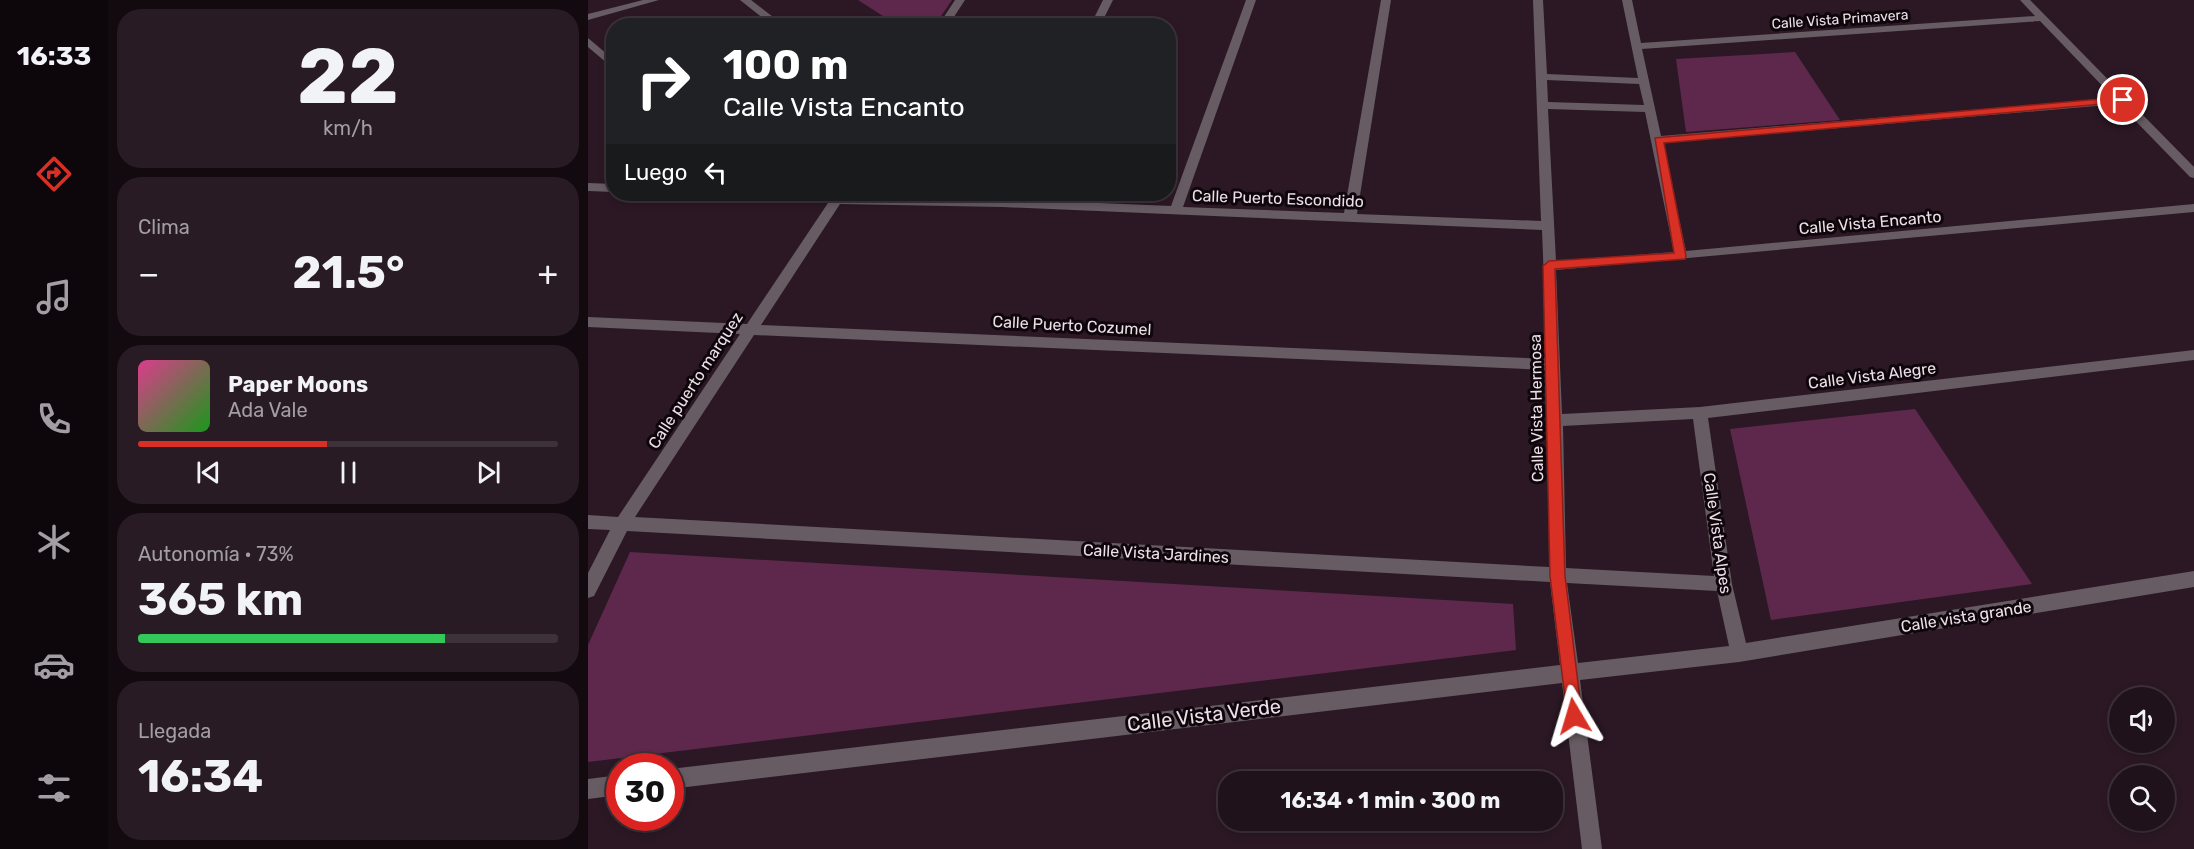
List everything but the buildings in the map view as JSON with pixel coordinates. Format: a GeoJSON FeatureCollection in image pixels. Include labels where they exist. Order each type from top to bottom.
{"type":"FeatureCollection","features":[{"type":"Feature","properties":{"kind":"street"},"geometry":{"type":"LineString","coordinates":[[588,18],[654,0]]}},
{"type":"Feature","properties":{"kind":"street"},"geometry":{"type":"LineString","coordinates":[[745,0],[769,18]]}},
{"type":"Feature","properties":{"kind":"street"},"geometry":{"type":"LineString","coordinates":[[948,18],[960,0]]}},
{"type":"Feature","properties":{"kind":"street"},"geometry":{"type":"LineString","coordinates":[[1099,18],[1108,0]]}},
{"type":"Feature","properties":{"kind":"street"},"geometry":{"type":"LineString","coordinates":[[1176,210],[1251,0]]}},
{"type":"Feature","properties":{"kind":"street"},"geometry":{"type":"LineString","coordinates":[[1350,217],[1386,0]]}},
{"type":"Feature","properties":{"kind":"street","name":"Calle Vista Hermosa"},"geometry":{"type":"LineString","coordinates":[[1538,0],[1554,365],[1553,420],[1558,576],[1568,672],[1592,849]]}},
{"type":"Feature","properties":{"kind":"street"},"geometry":{"type":"LineString","coordinates":[[1627,0],[1681,256]]}},
{"type":"Feature","properties":{"kind":"street"},"geometry":{"type":"LineString","coordinates":[[2025,0],[2194,174]]}},
{"type":"Feature","properties":{"kind":"street","name":"Calle Vista Primavera"},"geometry":{"type":"LineString","coordinates":[[1638,46],[2044,18]]}},
{"type":"Feature","properties":{"kind":"street"},"geometry":{"type":"LineString","coordinates":[[588,41],[606,58]]}},
{"type":"Feature","properties":{"kind":"street"},"geometry":{"type":"LineString","coordinates":[[1541,77],[1645,81]]}},
{"type":"Feature","properties":{"kind":"street"},"geometry":{"type":"LineString","coordinates":[[1658,140],[2123,100]]}},
{"type":"Feature","properties":{"kind":"street"},"geometry":{"type":"LineString","coordinates":[[1543,105],[1651,109]]}},
{"type":"Feature","properties":{"kind":"street"},"geometry":{"type":"LineString","coordinates":[[588,187],[606,188]]}},
{"type":"Feature","properties":{"kind":"street","name":"Calle puerto marquez"},"geometry":{"type":"LineString","coordinates":[[588,590],[622,524],[835,201]]}},
{"type":"Feature","properties":{"kind":"street","name":"Calle Puerto Escondido"},"geometry":{"type":"LineString","coordinates":[[1048,201],[1176,210],[1548,226]]}},
{"type":"Feature","properties":{"kind":"street","name":"Calle Vista Encanto"},"geometry":{"type":"LineString","coordinates":[[1549,266],[1681,256],[2194,208]]}},
{"type":"Feature","properties":{"kind":"street","name":"Calle Puerto Cozumel"},"geometry":{"type":"LineString","coordinates":[[588,322],[1554,365]]}},
{"type":"Feature","properties":{"kind":"street","name":"Calle Vista Alegre"},"geometry":{"type":"LineString","coordinates":[[1553,420],[1700,413],[2194,355]]}},
{"type":"Feature","properties":{"kind":"street","name":"Calle Vista Alpes"},"geometry":{"type":"LineString","coordinates":[[1700,413],[1724,584],[1738,653]]}},
{"type":"Feature","properties":{"kind":"street","name":"Calle Vista Jardines"},"geometry":{"type":"LineString","coordinates":[[588,522],[1724,584]]}},
{"type":"Feature","properties":{"kind":"street","name":"Calle vista grande"},"geometry":{"type":"LineString","coordinates":[[1738,653],[2194,579]]}},
{"type":"Feature","properties":{"kind":"street","name":"Calle Vista Verde"},"geometry":{"type":"LineString","coordinates":[[684,777],[1738,653]]}},
{"type":"Feature","properties":{"kind":"street"},"geometry":{"type":"LineString","coordinates":[[588,789],[606,787]]}},
{"type":"Feature","properties":{"kind":"shaded area"},"geometry":{"type":"Polygon","coordinates":[[[858,0],[952,0],[940,18],[886,18],[858,0]]]}},
{"type":"Feature","properties":{"kind":"shaded area"},"geometry":{"type":"Polygon","coordinates":[[[1795,52],[1840,120],[1686,132],[1676,59],[1795,52]]]}},
{"type":"Feature","properties":{"kind":"shaded area"},"geometry":{"type":"Polygon","coordinates":[[[1915,409],[2032,584],[1771,620],[1730,429],[1915,409]]]}},
{"type":"Feature","properties":{"kind":"shaded area"},"geometry":{"type":"Polygon","coordinates":[[[630,552],[1513,604],[1516,650],[663,753],[606,753],[606,760],[588,762],[588,645],[630,552]]]}},
{"type":"Feature","properties":{"kind":"route"},"geometry":{"type":"LineString","coordinates":[[1574,716],[1558,576],[1553,420],[1554,365],[1549,266],[1681,256],[1658,140],[2123,100]]}}]}
